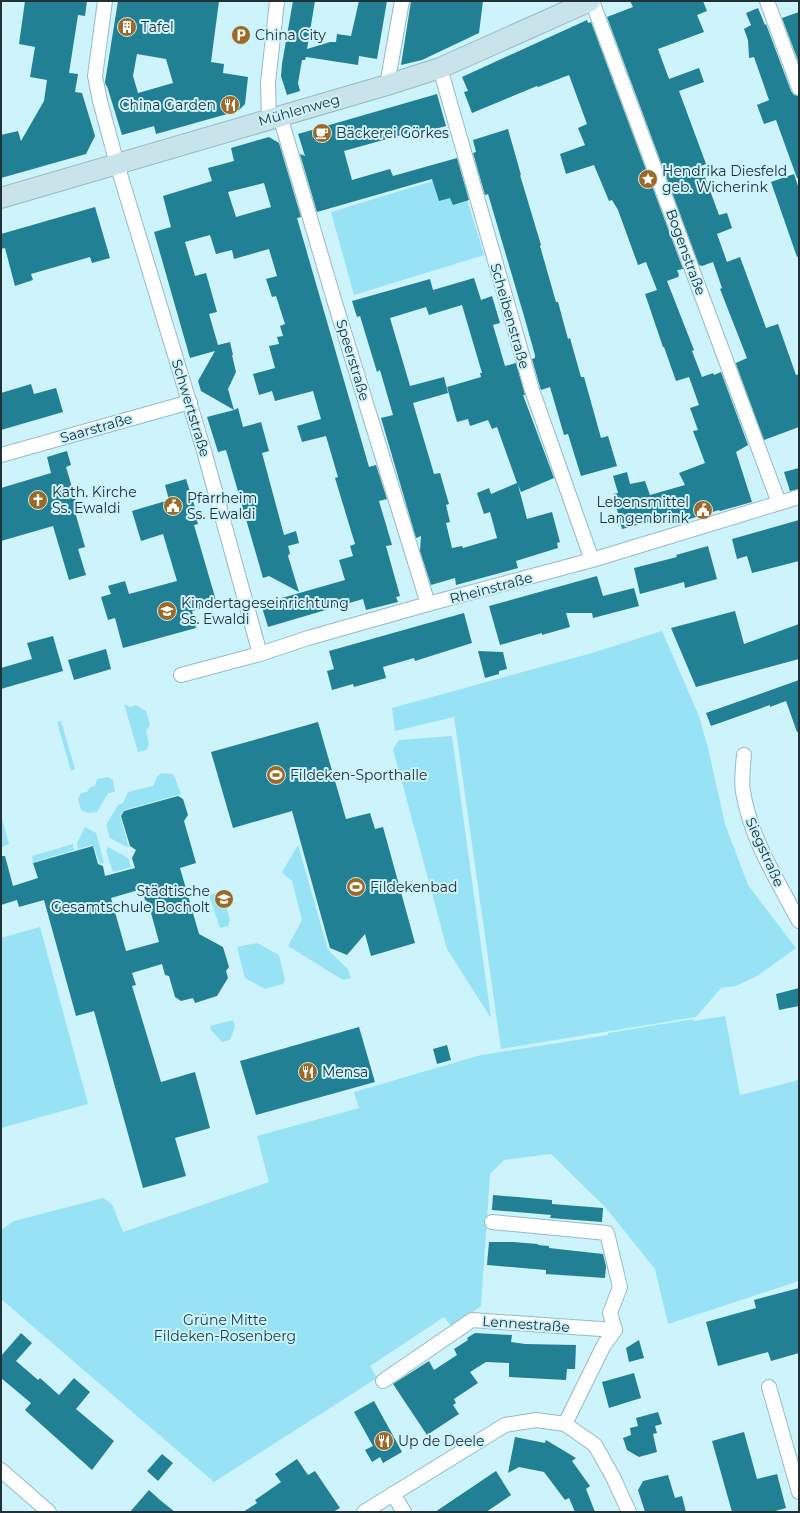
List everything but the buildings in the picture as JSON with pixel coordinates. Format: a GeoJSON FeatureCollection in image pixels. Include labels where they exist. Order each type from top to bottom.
{"type":"FeatureCollection","features":[{"type":"Feature","properties":{"kind":"main road","name":"Mühlenweg"},"geometry":{"type":"LineString","coordinates":[[1,198],[387,85],[440,68],[591,1]]}},
{"type":"Feature","properties":{"kind":"street","name":"Schwertstraße"},"geometry":{"type":"LineString","coordinates":[[106,1],[95,76],[100,101],[190,402],[260,654]]}},
{"type":"Feature","properties":{"kind":"street","name":"Speerstraße"},"geometry":{"type":"LineString","coordinates":[[277,1],[268,83],[274,117],[335,303],[428,604]]}},
{"type":"Feature","properties":{"kind":"street"},"geometry":{"type":"LineString","coordinates":[[387,85],[402,1]]}},
{"type":"Feature","properties":{"kind":"street","name":"Bogenstraße"},"geometry":{"type":"LineString","coordinates":[[591,1],[779,503]]}},
{"type":"Feature","properties":{"kind":"street"},"geometry":{"type":"LineString","coordinates":[[767,1],[799,88]]}},
{"type":"Feature","properties":{"kind":"street","name":"Scheibenstraße"},"geometry":{"type":"LineString","coordinates":[[440,68],[532,390],[592,560]]}},
{"type":"Feature","properties":{"kind":"street","name":"Saarstraße"},"geometry":{"type":"LineString","coordinates":[[1,455],[190,402]]}},
{"type":"Feature","properties":{"kind":"street","name":"Rheinstraße"},"geometry":{"type":"LineString","coordinates":[[181,675],[260,654],[308,638],[428,604],[592,560],[799,497]]}},
{"type":"Feature","properties":{"kind":"street","name":"Siegstraße"},"geometry":{"type":"LineString","coordinates":[[744,755],[742,790],[750,824],[765,858],[799,921]]}},
{"type":"Feature","properties":{"kind":"street"},"geometry":{"type":"LineString","coordinates":[[492,1222],[607,1233],[620,1287],[610,1313],[615,1330],[604,1345],[565,1424]]}},
{"type":"Feature","properties":{"kind":"street","name":"Lennestraße"},"geometry":{"type":"LineString","coordinates":[[383,1381],[472,1320],[615,1330]]}},
{"type":"Feature","properties":{"kind":"street"},"geometry":{"type":"LineString","coordinates":[[769,1387],[799,1492]]}},
{"type":"Feature","properties":{"kind":"street"},"geometry":{"type":"LineString","coordinates":[[364,1512],[505,1425],[536,1420],[565,1424],[595,1445],[613,1477],[629,1512]]}},
{"type":"Feature","properties":{"kind":"street"},"geometry":{"type":"LineString","coordinates":[[1,1470],[49,1512]]}},
{"type":"Feature","properties":{"kind":"street"},"geometry":{"type":"LineString","coordinates":[[393,1494],[404,1512]]}},
{"type":"Feature","properties":{"kind":"green space"},"geometry":{"type":"Polygon","coordinates":[[[459,173],[484,255],[354,295],[331,212],[459,173]]]}},
{"type":"Feature","properties":{"kind":"green space"},"geometry":{"type":"Polygon","coordinates":[[[662,631],[699,716],[709,752],[725,824],[748,885],[796,948],[759,975],[736,986],[721,988],[696,1017],[501,1049],[454,717],[395,731],[392,708],[592,653],[662,631]]]}},
{"type":"Feature","properties":{"kind":"green space"},"geometry":{"type":"Polygon","coordinates":[[[124,704],[130,707],[136,705],[146,711],[150,725],[146,731],[149,745],[146,750],[138,752],[124,704]]]}},
{"type":"Feature","properties":{"kind":"green space"},"geometry":{"type":"Polygon","coordinates":[[[61,721],[75,769],[71,771],[57,722],[61,721]]]}},
{"type":"Feature","properties":{"kind":"green space"},"geometry":{"type":"Polygon","coordinates":[[[452,736],[491,1018],[447,949],[393,749],[399,740],[452,736]]]}},
{"type":"Feature","properties":{"kind":"green space"},"geometry":{"type":"Polygon","coordinates":[[[161,773],[173,774],[181,794],[124,810],[120,816],[129,848],[110,838],[106,825],[118,805],[123,803],[128,792],[153,786],[157,777],[161,773]]]}},
{"type":"Feature","properties":{"kind":"green space"},"geometry":{"type":"Polygon","coordinates":[[[108,777],[113,780],[115,792],[108,793],[97,812],[89,813],[81,810],[78,799],[81,793],[87,792],[90,787],[95,786],[97,779],[108,777]]]}},
{"type":"Feature","properties":{"kind":"green space"},"geometry":{"type":"Polygon","coordinates":[[[1,815],[9,844],[1,847],[1,815]]]}},
{"type":"Feature","properties":{"kind":"green space"},"geometry":{"type":"Polygon","coordinates":[[[85,827],[96,833],[104,863],[100,864],[92,845],[78,849],[77,843],[85,827]]]}},
{"type":"Feature","properties":{"kind":"green space"},"geometry":{"type":"Polygon","coordinates":[[[73,844],[74,850],[33,862],[32,856],[73,844]]]}},
{"type":"Feature","properties":{"kind":"green space"},"geometry":{"type":"Polygon","coordinates":[[[298,845],[328,950],[348,969],[351,978],[343,980],[288,946],[302,920],[292,881],[282,872],[298,845]]]}},
{"type":"Feature","properties":{"kind":"green space"},"geometry":{"type":"Polygon","coordinates":[[[108,847],[128,858],[131,867],[113,872],[106,851],[108,847]]]}},
{"type":"Feature","properties":{"kind":"green space"},"geometry":{"type":"Polygon","coordinates":[[[218,893],[223,896],[230,920],[228,926],[220,928],[209,895],[218,893]]]}},
{"type":"Feature","properties":{"kind":"green space"},"geometry":{"type":"Polygon","coordinates":[[[40,927],[88,1104],[1,1128],[1,938],[40,927]]]}},
{"type":"Feature","properties":{"kind":"green space"},"geometry":{"type":"Polygon","coordinates":[[[257,943],[279,955],[285,980],[283,984],[265,989],[245,978],[237,947],[257,943]]]}},
{"type":"Feature","properties":{"kind":"green space","name":"Grüne Mitte Fildeken-Rosenberg"},"geometry":{"type":"Polygon","coordinates":[[[725,1016],[740,1095],[799,1080],[799,1281],[668,1324],[655,1269],[606,1208],[551,1154],[504,1160],[490,1174],[481,1306],[452,1327],[444,1317],[370,1366],[377,1378],[214,1482],[1,1299],[1,1230],[14,1221],[103,1198],[112,1204],[123,1232],[269,1182],[257,1136],[359,1108],[354,1092],[481,1055],[608,1035],[608,1033],[694,1019],[694,1021],[725,1016]]]}},
{"type":"Feature","properties":{"kind":"green space"},"geometry":{"type":"Polygon","coordinates":[[[233,1020],[235,1027],[230,1040],[222,1042],[211,1030],[210,1026],[233,1020]]]}},
{"type":"Feature","properties":{"kind":"place","name":"Tafel"},"geometry":{"type":"Point","coordinates":[127,27]}},
{"type":"Feature","properties":{"kind":"place","name":"China City"},"geometry":{"type":"Point","coordinates":[241,35]}},
{"type":"Feature","properties":{"kind":"place","name":"China Garden"},"geometry":{"type":"Point","coordinates":[230,105]}},
{"type":"Feature","properties":{"kind":"place","name":"Bäckerei Görkes"},"geometry":{"type":"Point","coordinates":[322,133]}},
{"type":"Feature","properties":{"kind":"place","name":"Hendrika Diesfeld geb. Wicherink"},"geometry":{"type":"Point","coordinates":[648,179]}},
{"type":"Feature","properties":{"kind":"place","name":"Kath. Kirche Ss. Ewaldi"},"geometry":{"type":"Point","coordinates":[38,500]}},
{"type":"Feature","properties":{"kind":"place","name":"Pfarrheim Ss. Ewaldi"},"geometry":{"type":"Point","coordinates":[173,506]}},
{"type":"Feature","properties":{"kind":"place","name":"Lebensmittel Langenbrink"},"geometry":{"type":"Point","coordinates":[703,510]}},
{"type":"Feature","properties":{"kind":"place","name":"Kindertageseinrichtung Ss. Ewaldi"},"geometry":{"type":"Point","coordinates":[167,611]}},
{"type":"Feature","properties":{"kind":"place","name":"Fildeken-Sporthalle"},"geometry":{"type":"Point","coordinates":[276,775]}},
{"type":"Feature","properties":{"kind":"place","name":"Fildekenbad"},"geometry":{"type":"Point","coordinates":[356,887]}},
{"type":"Feature","properties":{"kind":"place","name":"Städtische Gesamtschule Bocholt"},"geometry":{"type":"Point","coordinates":[224,899]}},
{"type":"Feature","properties":{"kind":"place","name":"Mensa"},"geometry":{"type":"Point","coordinates":[308,1072]}},
{"type":"Feature","properties":{"kind":"place","name":"Up de Deele"},"geometry":{"type":"Point","coordinates":[384,1441]}}]}
